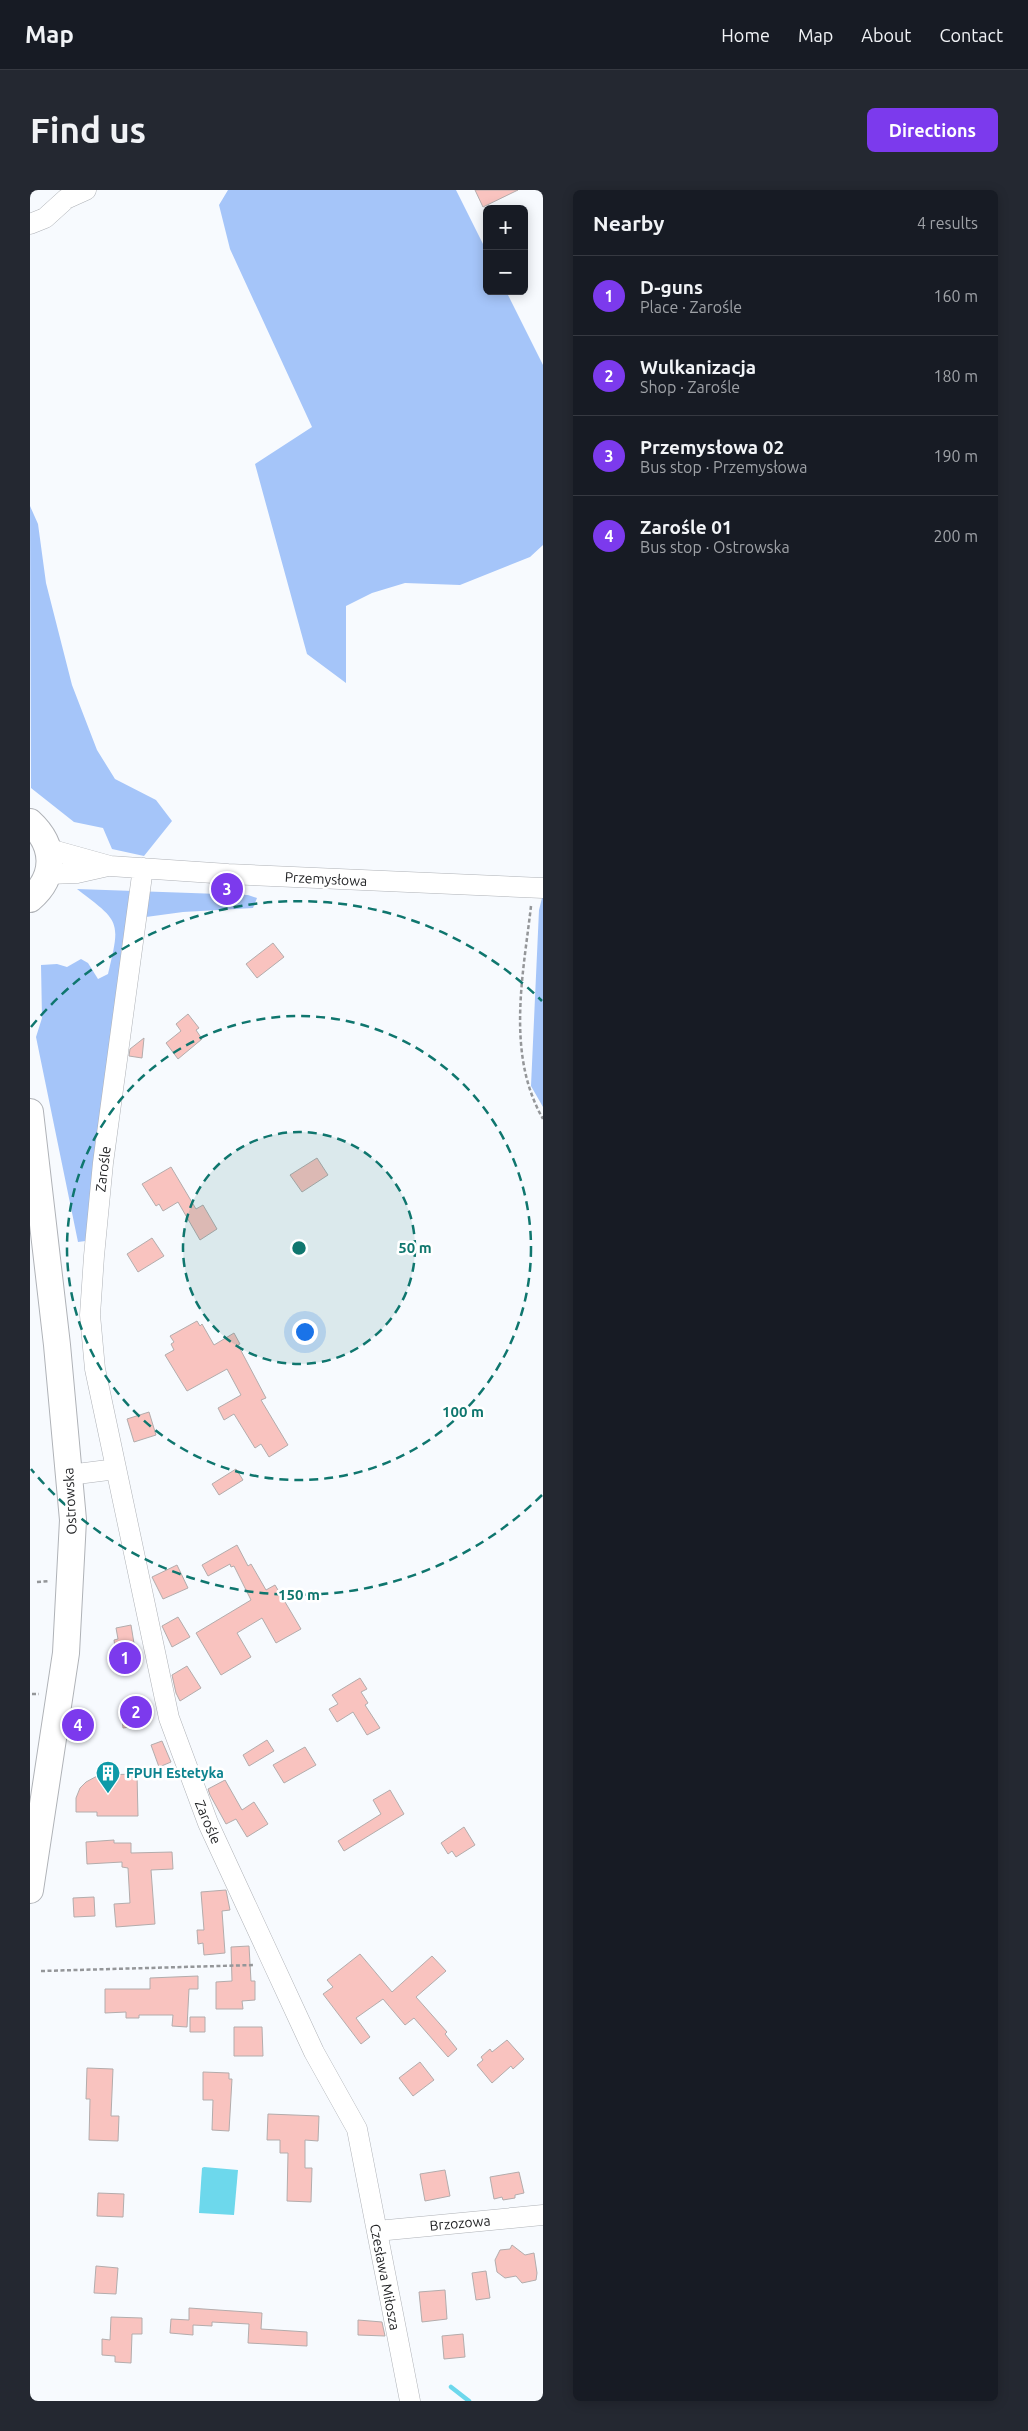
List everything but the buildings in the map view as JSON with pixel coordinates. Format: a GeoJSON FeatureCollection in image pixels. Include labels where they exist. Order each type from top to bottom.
{"type":"FeatureCollection","features":[{"type":"Feature","properties":{"kind":"main road"},"geometry":{"type":"LineString","coordinates":[[30,822],[41,832],[48,861],[38,892],[30,900]]}},
{"type":"Feature","properties":{"kind":"main road","name":"Ostrowska"},"geometry":{"type":"LineString","coordinates":[[30,1112],[57,1345],[73,1520],[66,1652],[30,1890]]}},
{"type":"Feature","properties":{"kind":"street"},"geometry":{"type":"LineString","coordinates":[[30,224],[45,218],[64,195],[86,190]]}},
{"type":"Feature","properties":{"kind":"street","name":"Przemysłowa"},"geometry":{"type":"LineString","coordinates":[[48,861],[77,873],[110,866],[538,888]]}},
{"type":"Feature","properties":{"kind":"street","name":"Zarośle"},"geometry":{"type":"LineString","coordinates":[[143,868],[103,1163],[94,1256],[90,1315],[95,1369],[169,1718],[208,1823],[314,2052],[357,2129],[363,2152]]}},
{"type":"Feature","properties":{"kind":"street"},"geometry":{"type":"LineString","coordinates":[[69,1475],[116,1469]]}},
{"type":"Feature","properties":{"kind":"street","name":"Czesława Miłosza"},"geometry":{"type":"LineString","coordinates":[[363,2152],[410,2401]]}},
{"type":"Feature","properties":{"kind":"street","name":"Brzozowa"},"geometry":{"type":"LineString","coordinates":[[377,2231],[543,2215]]}},
{"type":"Feature","properties":{"kind":"path"},"geometry":{"type":"LineString","coordinates":[[538,888],[519,1014],[524,1070],[543,1120]]}},
{"type":"Feature","properties":{"kind":"path"},"geometry":{"type":"LineString","coordinates":[[41,1971],[273,1965]]}},
{"type":"Feature","properties":{"kind":"shaded area"},"geometry":{"type":"Polygon","coordinates":[[[228,190],[456,190],[483,244],[483,295],[508,295],[543,365],[543,545],[530,557],[460,585],[405,583],[372,593],[346,606],[346,683],[307,654],[255,464],[312,427],[230,249],[219,205],[228,190]]]}},
{"type":"Feature","properties":{"kind":"shaded area"},"geometry":{"type":"Polygon","coordinates":[[[30,506],[38,524],[46,583],[72,685],[97,750],[115,779],[156,800],[172,821],[144,856],[112,849],[103,828],[74,822],[31,788],[30,506]]]}},
{"type":"Feature","properties":{"kind":"shaded area"},"geometry":{"type":"Polygon","coordinates":[[[77,889],[248,895],[257,898],[253,908],[183,912],[146,917],[93,1240],[78,1242],[36,1037],[42,1018],[41,965],[57,964],[67,967],[81,959],[88,963],[98,979],[108,974],[115,943],[114,924],[102,909],[77,889]]]}},
{"type":"Feature","properties":{"kind":"shaded area"},"geometry":{"type":"Polygon","coordinates":[[[543,894],[543,1107],[531,1086],[539,910],[543,894]]]}},
{"type":"Feature","properties":{"kind":"shaded area"},"geometry":{"type":"Polygon","coordinates":[[[202,2168],[238,2170],[234,2215],[199,2213],[202,2168]]]}},
{"type":"Feature","properties":{"kind":"waterway"},"geometry":{"type":"LineString","coordinates":[[451,2387],[469,2401]]}},
{"type":"Feature","properties":{"kind":"place","name":"Przemysłowa 02"},"geometry":{"type":"Point","coordinates":[227,889]}},
{"type":"Feature","properties":{"kind":"place","name":"D-guns"},"geometry":{"type":"Point","coordinates":[125,1658]}},
{"type":"Feature","properties":{"kind":"place","name":"Wulkanizacja"},"geometry":{"type":"Point","coordinates":[136,1712]}},
{"type":"Feature","properties":{"kind":"place","name":"Zarośle 01"},"geometry":{"type":"Point","coordinates":[78,1725]}},
{"type":"Feature","properties":{"kind":"place","name":"FPUH Estetyka"},"geometry":{"type":"Point","coordinates":[108,1794]}}]}
